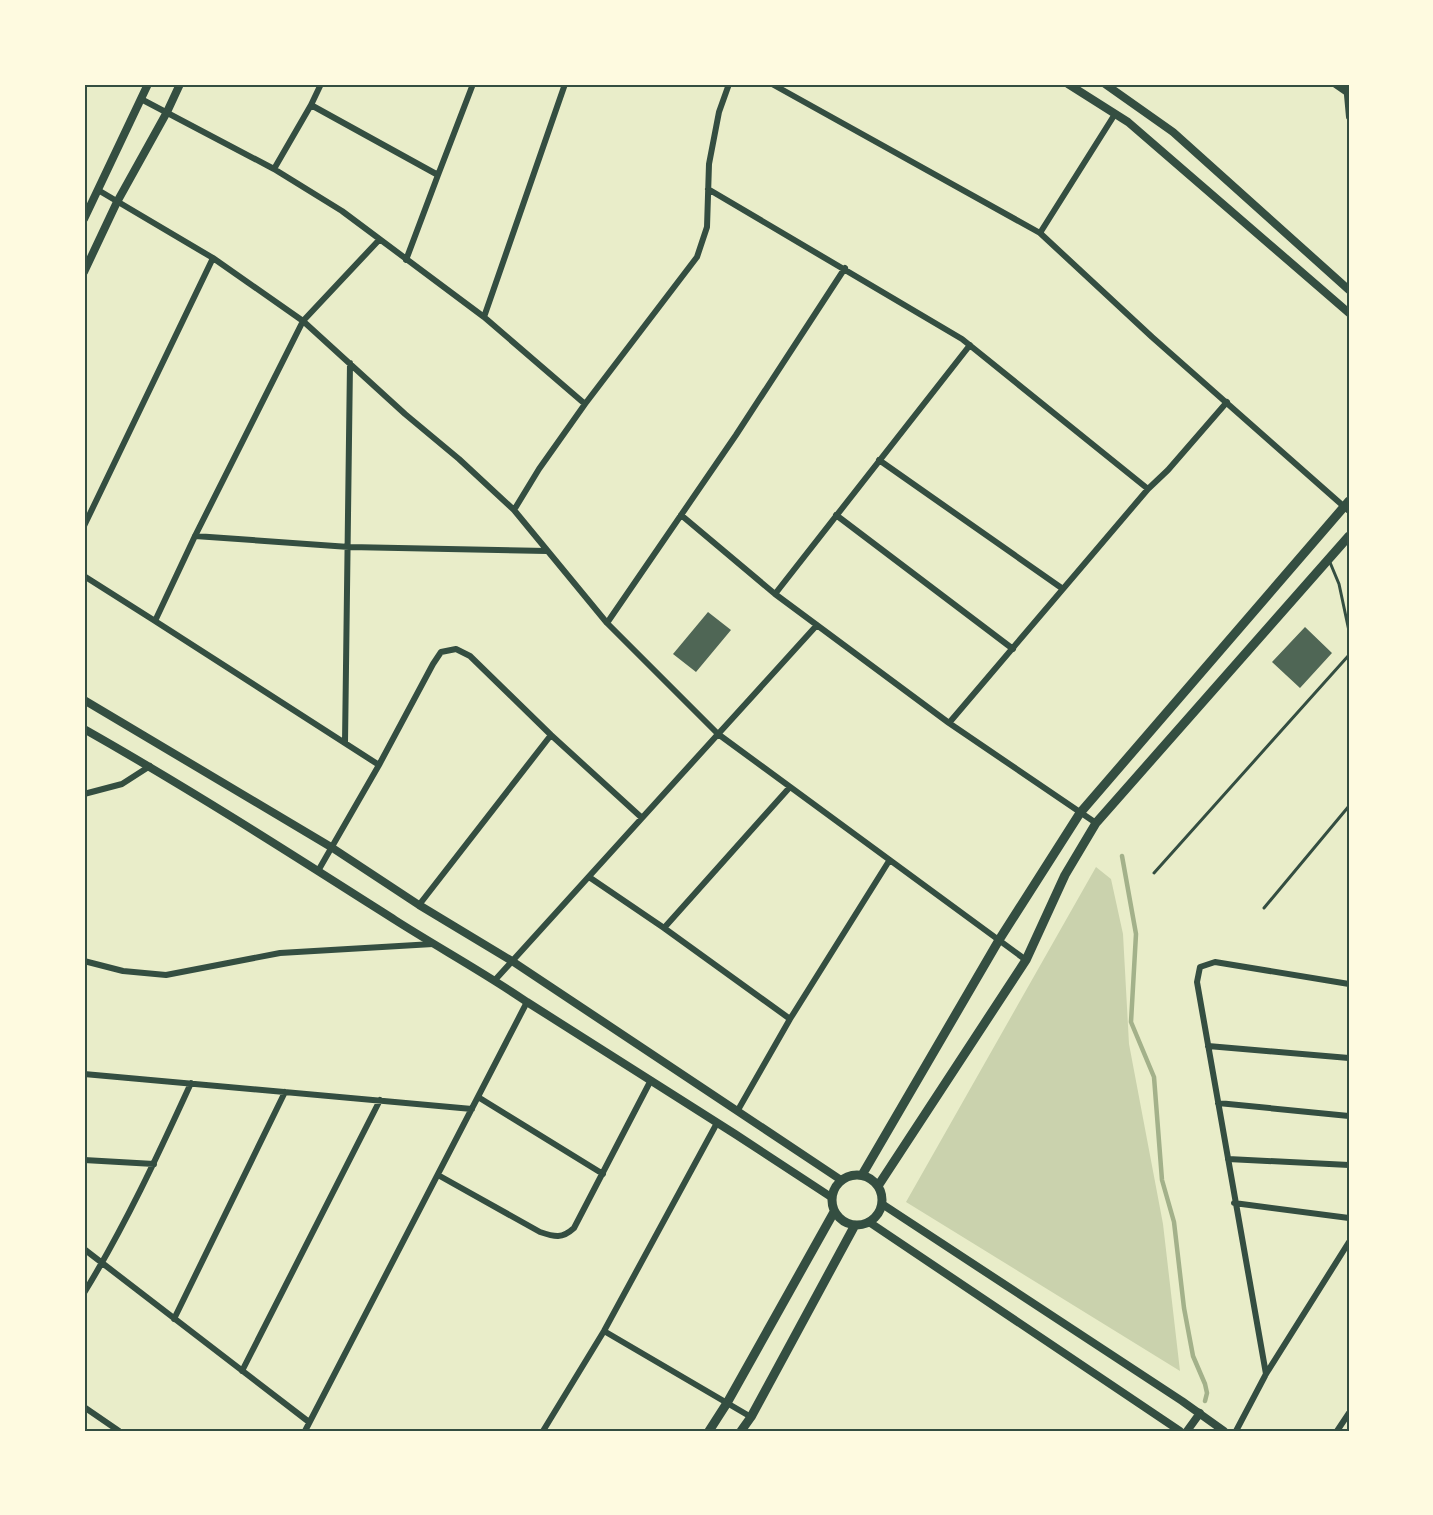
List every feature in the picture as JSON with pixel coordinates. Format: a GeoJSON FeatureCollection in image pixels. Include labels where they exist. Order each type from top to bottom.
{"type":"FeatureCollection","features":[{"type":"Feature","properties":{"kind":"main road"},"geometry":{"type":"LineString","coordinates":[[862,1175],[999,940],[1080,813],[1347,506]]}},
{"type":"Feature","properties":{"kind":"main road"},"geometry":{"type":"LineString","coordinates":[[878,1186],[1026,960],[1065,875],[1096,824],[1349,536]]}},
{"type":"Feature","properties":{"kind":"main road"},"geometry":{"type":"LineString","coordinates":[[855,1174],[862,1175],[871,1179],[878,1186],[882,1204],[879,1212],[868,1222],[855,1225],[847,1223],[834,1212],[831,1197],[841,1180],[855,1174]]}},
{"type":"Feature","properties":{"kind":"main road"},"geometry":{"type":"LineString","coordinates":[[710,1431],[834,1212]]}},
{"type":"Feature","properties":{"kind":"main road"},"geometry":{"type":"LineString","coordinates":[[741,1431],[751,1417],[855,1225]]}},
{"type":"Feature","properties":{"kind":"street"},"geometry":{"type":"LineString","coordinates":[[84,219],[148,84]]}},
{"type":"Feature","properties":{"kind":"street"},"geometry":{"type":"LineString","coordinates":[[84,272],[117,202],[180,84]]}},
{"type":"Feature","properties":{"kind":"street"},"geometry":{"type":"LineString","coordinates":[[274,168],[321,84]]}},
{"type":"Feature","properties":{"kind":"street"},"geometry":{"type":"LineString","coordinates":[[406,260],[473,84]]}},
{"type":"Feature","properties":{"kind":"street"},"geometry":{"type":"LineString","coordinates":[[484,317],[565,84]]}},
{"type":"Feature","properties":{"kind":"street"},"geometry":{"type":"LineString","coordinates":[[513,510],[538,469],[585,404],[697,257],[707,227],[709,164],[719,112],[729,84]]}},
{"type":"Feature","properties":{"kind":"street"},"geometry":{"type":"LineString","coordinates":[[772,84],[1040,232],[1152,337],[1347,506]]}},
{"type":"Feature","properties":{"kind":"street"},"geometry":{"type":"LineString","coordinates":[[1068,84],[1128,122],[1349,313]]}},
{"type":"Feature","properties":{"kind":"street"},"geometry":{"type":"LineString","coordinates":[[1105,84],[1167,127],[1349,290]]}},
{"type":"Feature","properties":{"kind":"street"},"geometry":{"type":"LineString","coordinates":[[1334,84],[1347,93]]}},
{"type":"Feature","properties":{"kind":"street"},"geometry":{"type":"LineString","coordinates":[[1346,84],[1349,117]]}},
{"type":"Feature","properties":{"kind":"street"},"geometry":{"type":"LineString","coordinates":[[141,99],[274,168],[342,211],[484,317],[585,404]]}},
{"type":"Feature","properties":{"kind":"street"},"geometry":{"type":"LineString","coordinates":[[311,105],[438,175]]}},
{"type":"Feature","properties":{"kind":"street"},"geometry":{"type":"LineString","coordinates":[[1040,232],[1115,114]]}},
{"type":"Feature","properties":{"kind":"street"},"geometry":{"type":"LineString","coordinates":[[708,189],[845,268],[970,345],[1148,489]]}},
{"type":"Feature","properties":{"kind":"street"},"geometry":{"type":"LineString","coordinates":[[98,190],[213,258],[303,321],[513,510],[607,623],[718,734],[1026,960]]}},
{"type":"Feature","properties":{"kind":"street"},"geometry":{"type":"LineString","coordinates":[[155,621],[303,321],[379,240]]}},
{"type":"Feature","properties":{"kind":"street"},"geometry":{"type":"LineString","coordinates":[[84,526],[213,258]]}},
{"type":"Feature","properties":{"kind":"street"},"geometry":{"type":"LineString","coordinates":[[607,623],[845,268]]}},
{"type":"Feature","properties":{"kind":"street"},"geometry":{"type":"LineString","coordinates":[[775,594],[970,345]]}},
{"type":"Feature","properties":{"kind":"street"},"geometry":{"type":"LineString","coordinates":[[345,743],[350,363]]}},
{"type":"Feature","properties":{"kind":"street"},"geometry":{"type":"LineString","coordinates":[[949,723],[1148,489],[1168,470],[1227,402]]}},
{"type":"Feature","properties":{"kind":"street"},"geometry":{"type":"LineString","coordinates":[[879,460],[1063,589]]}},
{"type":"Feature","properties":{"kind":"street"},"geometry":{"type":"LineString","coordinates":[[681,515],[775,594],[949,723],[1096,824]]}},
{"type":"Feature","properties":{"kind":"street"},"geometry":{"type":"LineString","coordinates":[[836,515],[1012,649]]}},
{"type":"Feature","properties":{"kind":"street"},"geometry":{"type":"LineString","coordinates":[[195,536],[349,547],[547,551]]}},
{"type":"Feature","properties":{"kind":"street"},"geometry":{"type":"LineString","coordinates":[[84,576],[379,765]]}},
{"type":"Feature","properties":{"kind":"street"},"geometry":{"type":"LineString","coordinates":[[495,980],[817,625]]}},
{"type":"Feature","properties":{"kind":"street"},"geometry":{"type":"LineString","coordinates":[[318,871],[379,765],[433,664],[441,652],[456,649],[470,656],[550,735],[642,818]]}},
{"type":"Feature","properties":{"kind":"street"},"geometry":{"type":"LineString","coordinates":[[84,700],[331,847],[419,905],[512,961],[841,1180]]}},
{"type":"Feature","properties":{"kind":"street"},"geometry":{"type":"LineString","coordinates":[[84,729],[150,766],[433,944],[495,980],[831,1197]]}},
{"type":"Feature","properties":{"kind":"street"},"geometry":{"type":"LineString","coordinates":[[419,905],[550,735]]}},
{"type":"Feature","properties":{"kind":"street"},"geometry":{"type":"LineString","coordinates":[[84,794],[122,784],[150,766]]}},
{"type":"Feature","properties":{"kind":"street"},"geometry":{"type":"LineString","coordinates":[[664,928],[790,787]]}},
{"type":"Feature","properties":{"kind":"street"},"geometry":{"type":"LineString","coordinates":[[738,1110],[790,1019],[889,861]]}},
{"type":"Feature","properties":{"kind":"street"},"geometry":{"type":"LineString","coordinates":[[589,877],[790,1019]]}},
{"type":"Feature","properties":{"kind":"street"},"geometry":{"type":"LineString","coordinates":[[84,962],[123,971],[166,975],[280,953],[433,944]]}},
{"type":"Feature","properties":{"kind":"street"},"geometry":{"type":"LineString","coordinates":[[1266,1374],[1234,1203],[1197,982],[1200,967],[1215,962],[1349,984]]}},
{"type":"Feature","properties":{"kind":"street"},"geometry":{"type":"LineString","coordinates":[[305,1431],[527,1002]]}},
{"type":"Feature","properties":{"kind":"street"},"geometry":{"type":"LineString","coordinates":[[1208,1046],[1349,1058]]}},
{"type":"Feature","properties":{"kind":"street"},"geometry":{"type":"LineString","coordinates":[[84,1074],[472,1109]]}},
{"type":"Feature","properties":{"kind":"street"},"geometry":{"type":"LineString","coordinates":[[438,1175],[540,1232],[553,1236],[567,1235],[574,1228],[651,1080]]}},
{"type":"Feature","properties":{"kind":"street"},"geometry":{"type":"LineString","coordinates":[[84,1293],[154,1164],[191,1083]]}},
{"type":"Feature","properties":{"kind":"street"},"geometry":{"type":"LineString","coordinates":[[174,1319],[285,1092]]}},
{"type":"Feature","properties":{"kind":"street"},"geometry":{"type":"LineString","coordinates":[[478,1097],[603,1174]]}},
{"type":"Feature","properties":{"kind":"street"},"geometry":{"type":"LineString","coordinates":[[242,1371],[380,1100]]}},
{"type":"Feature","properties":{"kind":"street"},"geometry":{"type":"LineString","coordinates":[[1218,1103],[1349,1116]]}},
{"type":"Feature","properties":{"kind":"street"},"geometry":{"type":"LineString","coordinates":[[543,1431],[604,1331],[717,1122]]}},
{"type":"Feature","properties":{"kind":"street"},"geometry":{"type":"LineString","coordinates":[[1228,1159],[1349,1166]]}},
{"type":"Feature","properties":{"kind":"street"},"geometry":{"type":"LineString","coordinates":[[84,1160],[154,1164]]}},
{"type":"Feature","properties":{"kind":"street"},"geometry":{"type":"LineString","coordinates":[[1234,1203],[1349,1218]]}},
{"type":"Feature","properties":{"kind":"street"},"geometry":{"type":"LineString","coordinates":[[882,1204],[1224,1431]]}},
{"type":"Feature","properties":{"kind":"street"},"geometry":{"type":"LineString","coordinates":[[868,1222],[1180,1431]]}},
{"type":"Feature","properties":{"kind":"street"},"geometry":{"type":"LineString","coordinates":[[1236,1431],[1266,1374],[1349,1242]]}},
{"type":"Feature","properties":{"kind":"street"},"geometry":{"type":"LineString","coordinates":[[84,1250],[309,1422]]}},
{"type":"Feature","properties":{"kind":"street"},"geometry":{"type":"LineString","coordinates":[[604,1331],[751,1417]]}},
{"type":"Feature","properties":{"kind":"street"},"geometry":{"type":"LineString","coordinates":[[84,1407],[119,1431]]}},
{"type":"Feature","properties":{"kind":"street"},"geometry":{"type":"LineString","coordinates":[[1187,1431],[1200,1413]]}},
{"type":"Feature","properties":{"kind":"street"},"geometry":{"type":"LineString","coordinates":[[1337,1431],[1349,1413]]}},
{"type":"Feature","properties":{"kind":"lane"},"geometry":{"type":"LineString","coordinates":[[1329,559],[1339,584],[1349,631]]}},
{"type":"Feature","properties":{"kind":"lane"},"geometry":{"type":"LineString","coordinates":[[1154,873],[1349,655]]}},
{"type":"Feature","properties":{"kind":"lane"},"geometry":{"type":"LineString","coordinates":[[1264,908],[1349,806]]}},
{"type":"Feature","properties":{"kind":"green space"},"geometry":{"type":"Polygon","coordinates":[[[1096,867],[1111,879],[1123,934],[1129,1044],[1163,1224],[1180,1371],[906,1202],[1096,867]]]}},
{"type":"Feature","properties":{"kind":"building"},"geometry":{"type":"Polygon","coordinates":[[[708,612],[731,630],[696,672],[673,654],[708,612]]]}},
{"type":"Feature","properties":{"kind":"building"},"geometry":{"type":"Polygon","coordinates":[[[1305,627],[1332,653],[1300,688],[1272,662],[1305,627]]]}},
{"type":"Feature","properties":{"kind":"waterway"},"geometry":{"type":"LineString","coordinates":[[1122,856],[1136,934],[1131,1022],[1154,1077],[1162,1180],[1174,1222],[1184,1308],[1193,1356],[1205,1384],[1207,1393],[1205,1401]]}}]}
